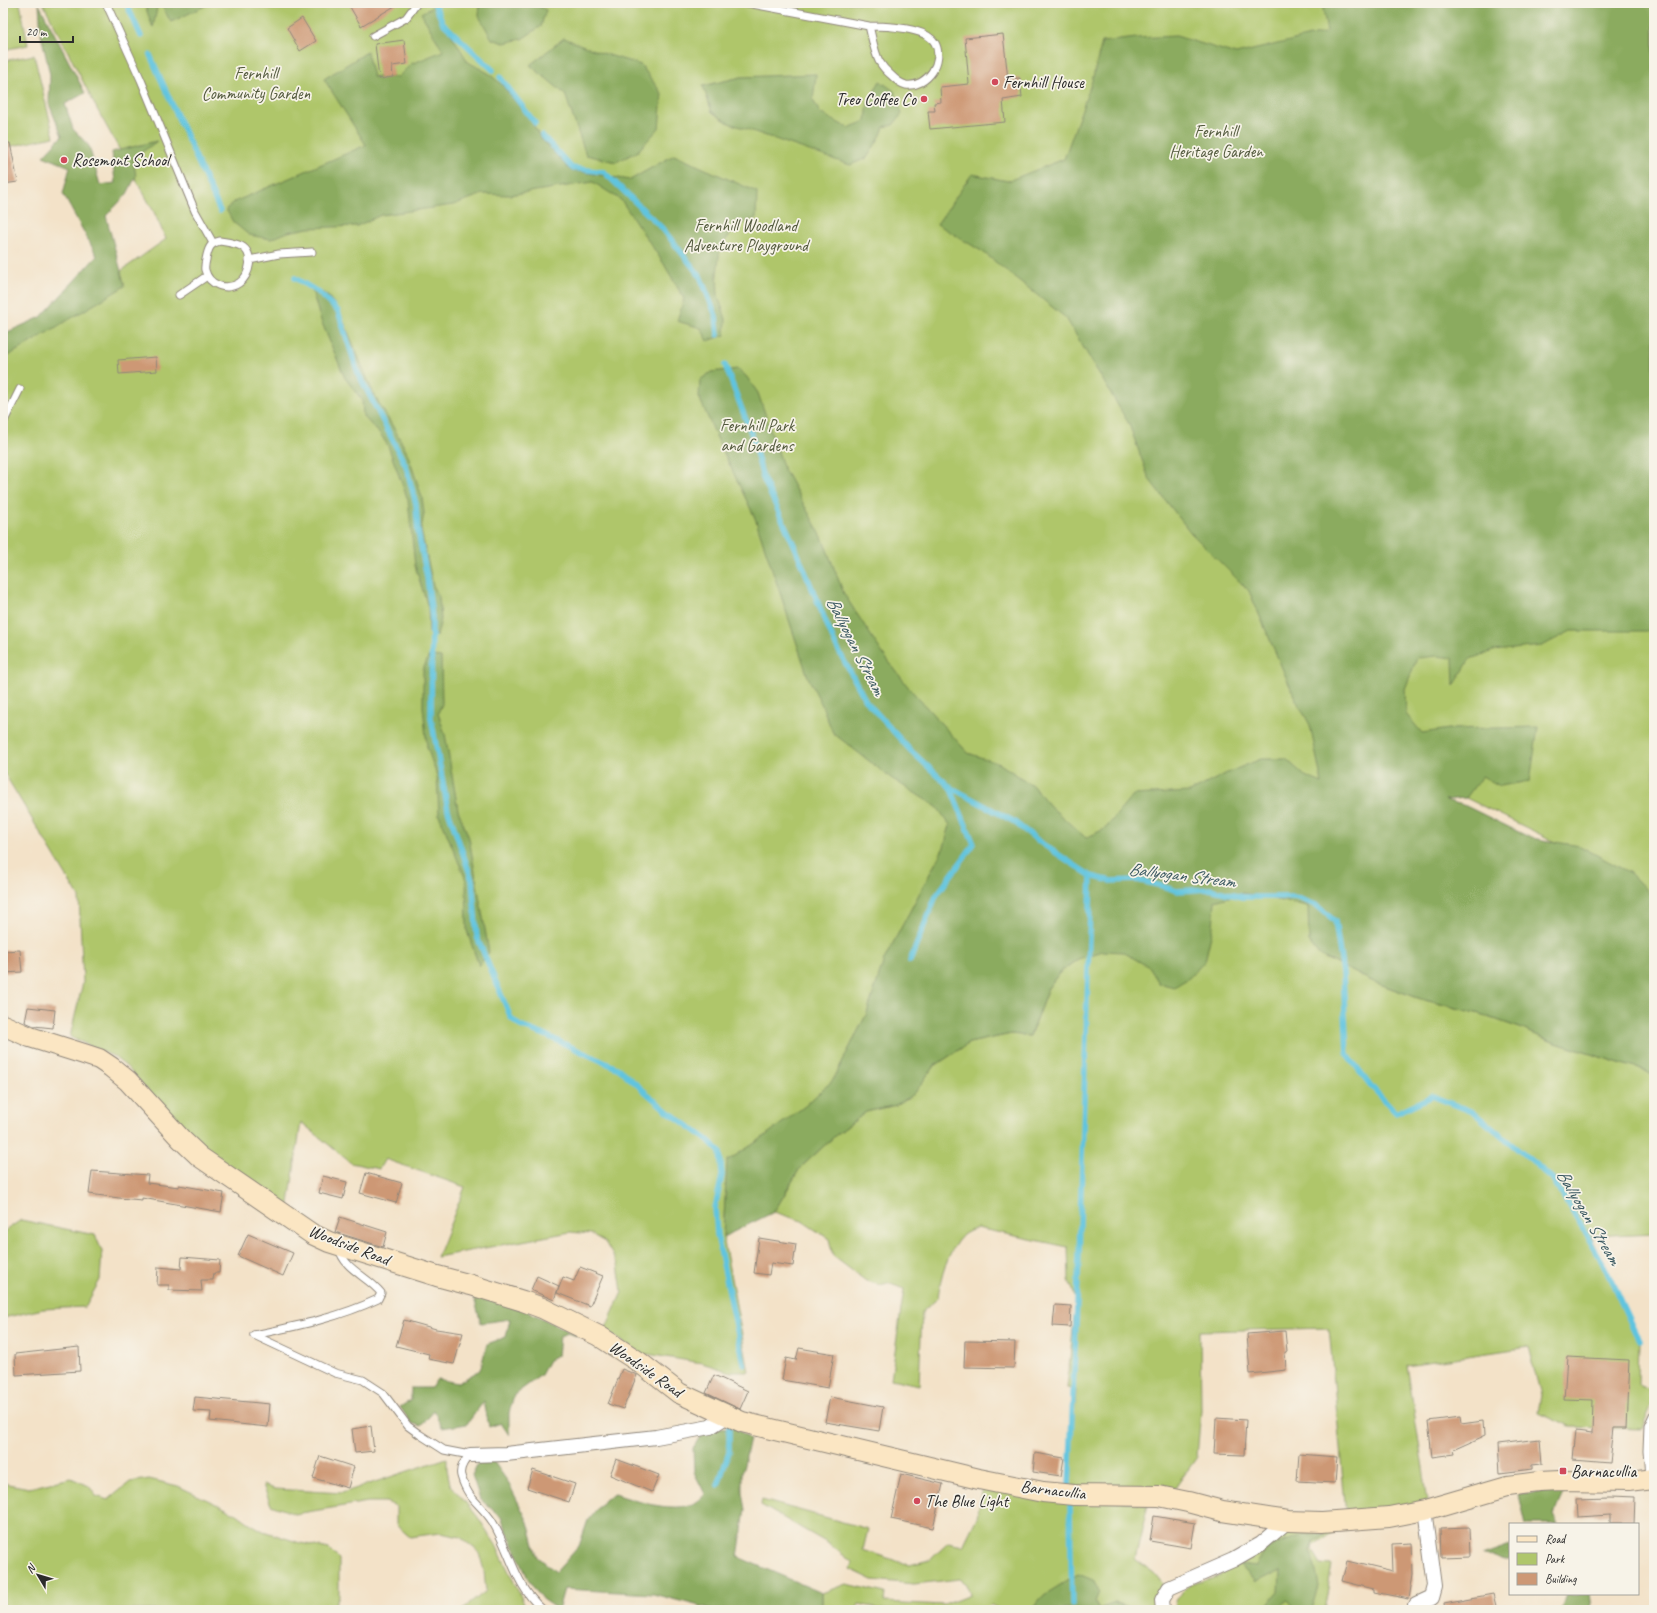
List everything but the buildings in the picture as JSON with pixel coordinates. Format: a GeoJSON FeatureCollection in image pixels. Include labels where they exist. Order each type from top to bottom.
{"type":"FeatureCollection","features":[{"type":"Feature","properties":{"kind":"street","name":"Woodside Road"},"geometry":{"type":"LineString","coordinates":[[3,1025],[30,1037],[99,1059],[111,1067],[128,1081],[180,1139],[200,1157],[312,1234],[437,1276],[471,1285],[542,1308],[599,1336],[639,1362],[679,1393],[705,1406]]}},
{"type":"Feature","properties":{"kind":"street","name":"Barnacullia"},"geometry":{"type":"LineString","coordinates":[[705,1406],[742,1422],[979,1479],[1043,1492],[1074,1495],[1159,1496],[1222,1511],[1288,1521],[1350,1521],[1389,1517],[1425,1510],[1507,1486],[1539,1482],[1628,1482],[1652,1480]]}},
{"type":"Feature","properties":{"kind":"street"},"geometry":{"type":"LineString","coordinates":[[470,1455],[506,1454],[656,1437],[710,1428],[727,1416]]}},
{"type":"Feature","properties":{"kind":"street"},"geometry":{"type":"LineString","coordinates":[[1417,1605],[1432,1598],[1435,1587],[1425,1510]]}},
{"type":"Feature","properties":{"kind":"street"},"geometry":{"type":"LineString","coordinates":[[1163,1610],[1162,1600],[1169,1588],[1191,1577],[1233,1560],[1261,1544],[1288,1521]]}},
{"type":"Feature","properties":{"kind":"lane"},"geometry":{"type":"LineString","coordinates":[[106,3],[141,80],[195,211],[213,243]]}},
{"type":"Feature","properties":{"kind":"lane"},"geometry":{"type":"LineString","coordinates":[[373,36],[406,18],[417,3]]}},
{"type":"Feature","properties":{"kind":"lane"},"geometry":{"type":"LineString","coordinates":[[747,3],[869,26],[916,31],[935,42],[938,56],[935,68],[927,78],[916,84],[906,85],[896,79],[887,72],[879,62],[869,26]]}},
{"type":"Feature","properties":{"kind":"lane"},"geometry":{"type":"LineString","coordinates":[[220,241],[241,246],[244,249],[249,260],[249,269],[247,276],[241,282],[234,286],[219,286],[212,282],[207,276],[204,269],[209,248],[213,243],[220,241]]}},
{"type":"Feature","properties":{"kind":"lane"},"geometry":{"type":"LineString","coordinates":[[249,260],[279,254],[312,252]]}},
{"type":"Feature","properties":{"kind":"lane"},"geometry":{"type":"LineString","coordinates":[[179,295],[207,276]]}},
{"type":"Feature","properties":{"kind":"lane"},"geometry":{"type":"LineString","coordinates":[[3,423],[20,390]]}},
{"type":"Feature","properties":{"kind":"lane"},"geometry":{"type":"LineString","coordinates":[[338,1244],[341,1256],[348,1265],[360,1276],[376,1286],[381,1293],[378,1299],[333,1317],[308,1324],[254,1335],[335,1373],[363,1380],[383,1393],[408,1426],[419,1434],[444,1450],[470,1455]]}},
{"type":"Feature","properties":{"kind":"lane"},"geometry":{"type":"LineString","coordinates":[[1652,1480],[1647,1452],[1648,1426],[1654,1413]]}},
{"type":"Feature","properties":{"kind":"lane"},"geometry":{"type":"LineString","coordinates":[[470,1455],[463,1463],[460,1474],[468,1494],[490,1519],[502,1540],[519,1581],[531,1600],[543,1610]]}},
{"type":"Feature","properties":{"kind":"green space"},"geometry":{"type":"Polygon","coordinates":[[[3,3],[20,3],[28,45],[3,50],[3,3]]]}},
{"type":"Feature","properties":{"kind":"green space","name":"Fernhill Park and Gardens"},"geometry":{"type":"Polygon","coordinates":[[[43,3],[1654,3],[1654,908],[1631,879],[1466,798],[1482,767],[1398,784],[838,1086],[727,1168],[723,1237],[749,1372],[730,1372],[702,1363],[647,1354],[646,1357],[605,1330],[622,1292],[618,1264],[605,1242],[591,1234],[570,1232],[437,1257],[465,1187],[385,1159],[379,1169],[351,1163],[301,1122],[288,1210],[191,1139],[127,1067],[113,1056],[70,1037],[83,982],[79,897],[3,771],[3,346],[121,271],[166,239],[154,212],[97,109],[43,3]]]}},
{"type":"Feature","properties":{"kind":"green space"},"geometry":{"type":"Polygon","coordinates":[[[144,3],[158,3],[153,28],[144,3]]]}},
{"type":"Feature","properties":{"kind":"green space"},"geometry":{"type":"Polygon","coordinates":[[[160,3],[211,3],[171,22],[160,3]]]}},
{"type":"Feature","properties":{"kind":"green space"},"geometry":{"type":"Polygon","coordinates":[[[480,3],[534,3],[546,10],[541,26],[522,39],[504,43],[492,39],[479,16],[480,3]]]}},
{"type":"Feature","properties":{"kind":"green space","name":"Fernhill Heritage Garden"},"geometry":{"type":"Polygon","coordinates":[[[1322,3],[1654,3],[1654,631],[1571,631],[1542,646],[1493,651],[1470,659],[1454,686],[1453,658],[1437,656],[1417,658],[1405,689],[1406,714],[1422,733],[1449,729],[1538,727],[1530,781],[1500,786],[1482,776],[1466,798],[1445,800],[1466,806],[1531,838],[1580,846],[1630,873],[1654,898],[1654,1074],[1553,1042],[1520,1028],[1480,1014],[1421,999],[1374,982],[1319,955],[1309,942],[1308,906],[1243,893],[1215,901],[1213,927],[1205,961],[1189,978],[1174,987],[1159,983],[1149,967],[1123,952],[1103,951],[1078,959],[1060,972],[1048,988],[1030,1036],[1011,1034],[969,1043],[933,1067],[914,1094],[896,1105],[866,1112],[836,1135],[800,1168],[774,1212],[723,1237],[727,1161],[758,1141],[805,1106],[833,1080],[867,1013],[884,960],[944,847],[950,825],[937,807],[891,778],[833,733],[821,703],[808,677],[755,518],[699,397],[700,380],[711,372],[738,369],[746,376],[758,393],[784,469],[822,537],[844,594],[883,654],[909,688],[968,753],[1000,764],[1032,785],[1051,807],[1086,838],[1106,828],[1133,795],[1190,792],[1229,772],[1261,759],[1286,759],[1305,776],[1322,783],[1310,725],[1295,698],[1249,591],[1191,533],[1149,479],[1129,424],[1066,318],[983,252],[937,224],[972,174],[1008,181],[1064,159],[1092,81],[1102,42],[1176,36],[1236,54],[1327,32],[1322,3]]]}},
{"type":"Feature","properties":{"kind":"green space"},"geometry":{"type":"Polygon","coordinates":[[[39,4],[85,93],[65,104],[73,129],[89,146],[100,185],[115,183],[112,152],[157,141],[133,159],[136,176],[127,194],[106,216],[125,286],[3,359],[3,334],[41,317],[97,256],[63,194],[70,167],[43,156],[62,136],[49,104],[50,75],[41,34],[39,4]]]}},
{"type":"Feature","properties":{"kind":"green space"},"geometry":{"type":"Polygon","coordinates":[[[434,6],[468,62],[488,73],[502,85],[532,122],[539,136],[570,170],[630,180],[674,155],[757,192],[756,218],[736,226],[720,248],[717,274],[718,296],[726,319],[725,335],[708,341],[701,328],[677,321],[684,299],[664,264],[621,200],[593,182],[509,195],[483,194],[453,205],[381,215],[357,226],[308,228],[288,232],[271,239],[249,235],[233,222],[226,209],[234,202],[366,145],[324,79],[367,52],[373,77],[398,77],[411,64],[443,51],[421,13],[434,6]]]}},
{"type":"Feature","properties":{"kind":"green space"},"geometry":{"type":"Polygon","coordinates":[[[564,38],[599,52],[641,65],[662,94],[659,128],[637,152],[616,162],[586,155],[565,94],[530,65],[564,38]]]}},
{"type":"Feature","properties":{"kind":"green space"},"geometry":{"type":"Polygon","coordinates":[[[34,55],[54,137],[3,148],[3,61],[34,55]]]}},
{"type":"Feature","properties":{"kind":"green space"},"geometry":{"type":"Polygon","coordinates":[[[816,74],[813,100],[820,113],[848,128],[866,121],[868,102],[880,81],[894,91],[902,114],[893,125],[884,127],[881,135],[867,158],[850,165],[729,123],[712,112],[703,86],[741,77],[816,74]]]}},
{"type":"Feature","properties":{"kind":"green space"},"geometry":{"type":"Polygon","coordinates":[[[311,287],[327,295],[339,310],[374,395],[408,455],[422,497],[424,513],[421,530],[433,585],[439,597],[441,619],[437,636],[429,634],[428,607],[415,566],[408,500],[388,446],[381,435],[363,416],[362,400],[345,378],[320,318],[311,287]]]}},
{"type":"Feature","properties":{"kind":"green space"},"geometry":{"type":"Polygon","coordinates":[[[429,656],[441,657],[442,704],[438,713],[445,734],[458,810],[469,838],[489,952],[479,966],[467,931],[466,880],[439,815],[437,776],[427,747],[423,707],[423,669],[429,656]]]}},
{"type":"Feature","properties":{"kind":"green space"},"geometry":{"type":"Polygon","coordinates":[[[1204,885],[1308,906],[1319,955],[1374,982],[1421,999],[1480,1014],[1520,1028],[1553,1042],[1654,1074],[1654,1233],[1591,1236],[1639,1341],[1638,1384],[1654,1391],[1654,1399],[1642,1429],[1569,1427],[1538,1413],[1541,1395],[1528,1347],[1407,1365],[1428,1501],[1346,1514],[1329,1328],[1200,1331],[1201,1409],[1197,1457],[1175,1488],[1069,1487],[1076,1390],[1067,1388],[1076,1299],[1069,1280],[1068,1247],[977,1228],[963,1235],[953,1248],[946,1265],[938,1298],[922,1312],[919,1385],[891,1379],[904,1289],[888,1283],[880,1285],[866,1281],[833,1256],[829,1239],[802,1221],[774,1212],[800,1168],[836,1135],[866,1112],[896,1105],[914,1094],[933,1067],[969,1043],[1011,1034],[1030,1036],[1048,988],[1060,972],[1078,959],[1204,885]]]}},
{"type":"Feature","properties":{"kind":"green space"},"geometry":{"type":"Polygon","coordinates":[[[21,1220],[95,1235],[102,1251],[100,1280],[85,1307],[43,1309],[3,1318],[3,1232],[21,1220]]]}},
{"type":"Feature","properties":{"kind":"green space"},"geometry":{"type":"Polygon","coordinates":[[[473,1294],[527,1311],[580,1337],[567,1333],[560,1336],[558,1356],[549,1360],[541,1375],[514,1395],[509,1413],[509,1435],[501,1423],[489,1427],[484,1401],[467,1424],[442,1428],[434,1411],[421,1426],[411,1423],[400,1407],[411,1400],[411,1388],[431,1388],[437,1379],[458,1383],[480,1370],[487,1344],[506,1337],[510,1319],[481,1323],[473,1294]]]}},
{"type":"Feature","properties":{"kind":"green space"},"geometry":{"type":"Polygon","coordinates":[[[736,1428],[750,1439],[742,1473],[742,1492],[745,1510],[738,1557],[822,1593],[822,1610],[715,1610],[653,1594],[564,1589],[558,1610],[542,1599],[529,1581],[501,1517],[480,1499],[472,1475],[479,1461],[494,1462],[508,1482],[528,1522],[537,1556],[556,1572],[579,1546],[588,1520],[605,1499],[615,1494],[637,1501],[663,1506],[687,1506],[697,1502],[705,1494],[694,1472],[693,1448],[701,1435],[717,1429],[736,1428]]]}},
{"type":"Feature","properties":{"kind":"green space"},"geometry":{"type":"Polygon","coordinates":[[[447,1458],[447,1469],[450,1484],[477,1516],[496,1545],[524,1603],[524,1610],[462,1610],[486,1591],[484,1571],[479,1552],[460,1537],[440,1533],[410,1537],[396,1525],[396,1506],[386,1502],[368,1502],[295,1514],[271,1505],[263,1485],[275,1489],[342,1493],[447,1458]]]}},
{"type":"Feature","properties":{"kind":"green space"},"geometry":{"type":"Polygon","coordinates":[[[71,1478],[89,1486],[96,1496],[108,1500],[130,1482],[149,1479],[178,1486],[237,1514],[263,1531],[297,1542],[329,1549],[339,1559],[339,1596],[332,1610],[3,1610],[3,1483],[29,1488],[71,1478]]]}},
{"type":"Feature","properties":{"kind":"green space"},"geometry":{"type":"Polygon","coordinates":[[[983,1488],[1148,1504],[1135,1559],[1154,1573],[1163,1584],[1155,1598],[1154,1610],[1139,1610],[1116,1603],[1099,1609],[1095,1602],[1044,1595],[1030,1610],[1001,1610],[991,1605],[982,1610],[885,1610],[859,1604],[856,1610],[822,1610],[822,1593],[846,1584],[885,1593],[884,1602],[944,1605],[970,1595],[967,1584],[960,1579],[914,1584],[873,1580],[850,1569],[852,1562],[829,1544],[761,1505],[762,1500],[868,1529],[863,1550],[909,1565],[930,1560],[948,1543],[963,1546],[977,1517],[983,1488]]]}},
{"type":"Feature","properties":{"kind":"green space"},"geometry":{"type":"Polygon","coordinates":[[[1565,1489],[1554,1514],[1558,1523],[1525,1523],[1518,1495],[1565,1489]]]}},
{"type":"Feature","properties":{"kind":"green space"},"geometry":{"type":"Polygon","coordinates":[[[1332,1528],[1331,1534],[1314,1545],[1313,1551],[1321,1564],[1332,1565],[1324,1610],[1180,1610],[1174,1603],[1176,1598],[1188,1586],[1219,1575],[1290,1531],[1332,1528]]]}},
{"type":"Feature","properties":{"kind":"green space"},"geometry":{"type":"Polygon","coordinates":[[[1306,1534],[1324,1535],[1314,1541],[1311,1551],[1319,1585],[1312,1610],[1295,1610],[1287,1601],[1276,1610],[1262,1610],[1279,1591],[1280,1570],[1256,1582],[1240,1564],[1256,1566],[1266,1548],[1306,1534]]]}},
{"type":"Feature","properties":{"kind":"green space"},"geometry":{"type":"Polygon","coordinates":[[[1509,1545],[1509,1561],[1505,1561],[1495,1556],[1482,1555],[1509,1545]]]}},
{"type":"Feature","properties":{"kind":"green space"},"geometry":{"type":"Polygon","coordinates":[[[1078,1574],[1093,1580],[1099,1592],[1095,1602],[1099,1609],[1115,1603],[1139,1610],[1030,1610],[1044,1595],[1078,1574]]]}},
{"type":"Feature","properties":{"kind":"green space"},"geometry":{"type":"Polygon","coordinates":[[[1567,1595],[1589,1595],[1591,1610],[1562,1610],[1567,1595]]]}},
{"type":"Feature","properties":{"kind":"waterway"},"geometry":{"type":"LineString","coordinates":[[126,3],[141,36]]}},
{"type":"Feature","properties":{"kind":"waterway","name":"Ballyogan Stream"},"geometry":{"type":"LineString","coordinates":[[434,3],[443,23],[493,70]]}},
{"type":"Feature","properties":{"kind":"waterway"},"geometry":{"type":"LineString","coordinates":[[150,55],[220,211]]}},
{"type":"Feature","properties":{"kind":"waterway","name":"Ballyogan Stream"},"geometry":{"type":"LineString","coordinates":[[500,77],[535,123]]}},
{"type":"Feature","properties":{"kind":"waterway","name":"Ballyogan Stream"},"geometry":{"type":"LineString","coordinates":[[542,135],[572,168],[604,172],[662,228],[700,276],[716,316],[718,335]]}},
{"type":"Feature","properties":{"kind":"waterway"},"geometry":{"type":"LineString","coordinates":[[295,278],[318,292],[338,311],[358,373],[406,466],[416,504],[418,532],[427,577],[432,617],[431,718],[448,810],[472,880],[477,937],[511,1018],[520,1026],[545,1035],[619,1069],[666,1110],[708,1140],[720,1152],[722,1175],[715,1208],[717,1235],[744,1364]]}},
{"type":"Feature","properties":{"kind":"waterway","name":"Ballyogan Stream"},"geometry":{"type":"LineString","coordinates":[[725,365],[751,433],[763,478],[795,547],[835,644],[866,701],[910,750],[950,787],[1013,821],[1041,843],[1091,876],[1111,881],[1137,880],[1177,891],[1210,889],[1242,897],[1295,897],[1316,905],[1335,921],[1343,973],[1347,1054],[1371,1086],[1396,1113],[1432,1096],[1473,1112],[1552,1178],[1602,1261],[1639,1341]]}},
{"type":"Feature","properties":{"kind":"waterway"},"geometry":{"type":"LineString","coordinates":[[910,961],[936,896],[974,844],[950,787]]}},
{"type":"Feature","properties":{"kind":"waterway"},"geometry":{"type":"LineString","coordinates":[[1069,1487],[1079,1256],[1091,876]]}},
{"type":"Feature","properties":{"kind":"waterway"},"geometry":{"type":"LineString","coordinates":[[718,1485],[729,1452],[729,1426]]}},
{"type":"Feature","properties":{"kind":"waterway"},"geometry":{"type":"LineString","coordinates":[[1070,1506],[1072,1605]]}},
{"type":"Feature","properties":{"kind":"place","name":"Fernhill House"},"geometry":{"type":"Point","coordinates":[995,82]}},
{"type":"Feature","properties":{"kind":"place","name":"Treo Coffee Co"},"geometry":{"type":"Point","coordinates":[924,99]}},
{"type":"Feature","properties":{"kind":"place","name":"Rosemont School"},"geometry":{"type":"Point","coordinates":[64,160]}},
{"type":"Feature","properties":{"kind":"place","name":"Barnacullia"},"geometry":{"type":"Point","coordinates":[1563,1471]}},
{"type":"Feature","properties":{"kind":"place","name":"The Blue Light"},"geometry":{"type":"Point","coordinates":[917,1501]}},
{"type":"Feature","properties":{"kind":"park label","name":"Fernhill Community Garden"},"geometry":{"type":"Point","coordinates":[256,83]}},
{"type":"Feature","properties":{"kind":"park label","name":"Fernhill Woodland Adventure Playground"},"geometry":{"type":"Point","coordinates":[746,235]}}]}
